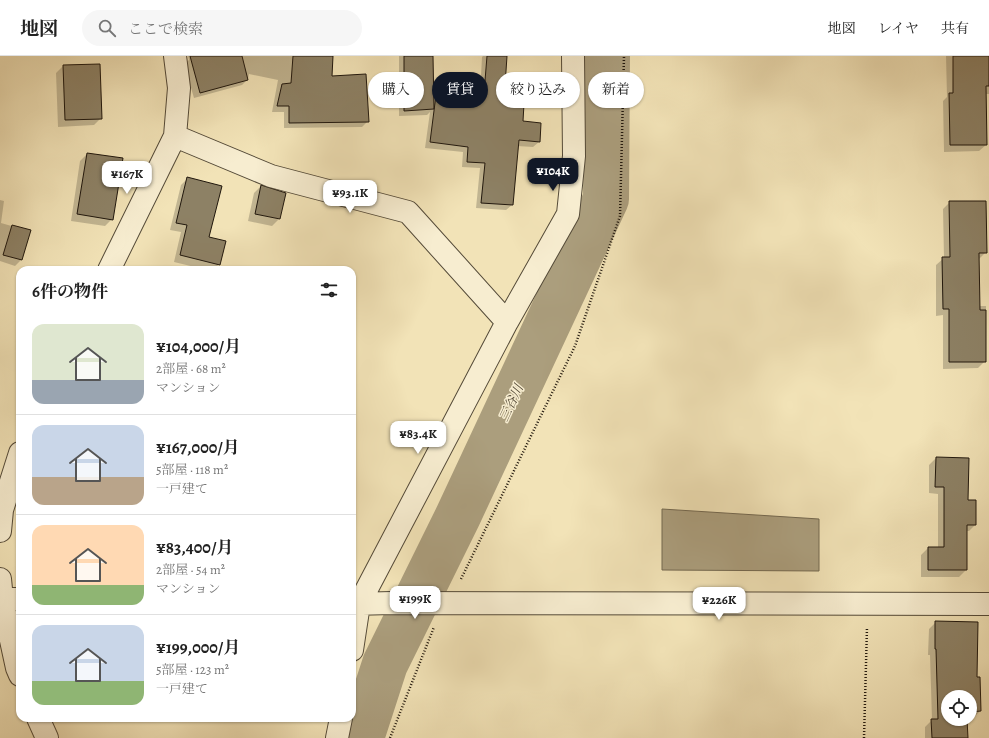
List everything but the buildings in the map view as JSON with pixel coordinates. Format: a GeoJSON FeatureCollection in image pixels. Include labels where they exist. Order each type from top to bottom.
{"type":"FeatureCollection","features":[{"type":"Feature","properties":{"kind":"street"},"geometry":{"type":"LineString","coordinates":[[111,266],[175,136],[179,88],[175,56]]}},
{"type":"Feature","properties":{"kind":"street"},"geometry":{"type":"LineString","coordinates":[[573,56],[574,156],[568,214],[507,322],[356,604],[989,604]]}},
{"type":"Feature","properties":{"kind":"street"},"geometry":{"type":"LineString","coordinates":[[175,136],[271,176],[408,212],[507,322]]}},
{"type":"Feature","properties":{"kind":"street"},"geometry":{"type":"LineString","coordinates":[[0,531],[2,510],[16,466]]}},
{"type":"Feature","properties":{"kind":"street"},"geometry":{"type":"LineString","coordinates":[[7,593],[16,660]]}},
{"type":"Feature","properties":{"kind":"street"},"geometry":{"type":"LineString","coordinates":[[40,722],[47,738]]}},
{"type":"Feature","properties":{"kind":"street"},"geometry":{"type":"LineString","coordinates":[[338,738],[340,722]]}},
{"type":"Feature","properties":{"kind":"path"},"geometry":{"type":"LineString","coordinates":[[390,738],[443,604],[575,346],[620,216],[624,56]]}},
{"type":"Feature","properties":{"kind":"path"},"geometry":{"type":"LineString","coordinates":[[864,738],[867,604]]}},
{"type":"Feature","properties":{"kind":"shaded area"},"geometry":{"type":"Polygon","coordinates":[[[662,509],[819,519],[819,571],[662,570],[662,509]]]}},
{"type":"Feature","properties":{"kind":"waterway","name":"三谷川"},"geometry":{"type":"LineString","coordinates":[[361,738],[385,664],[458,516],[606,199],[607,56]]}}]}
